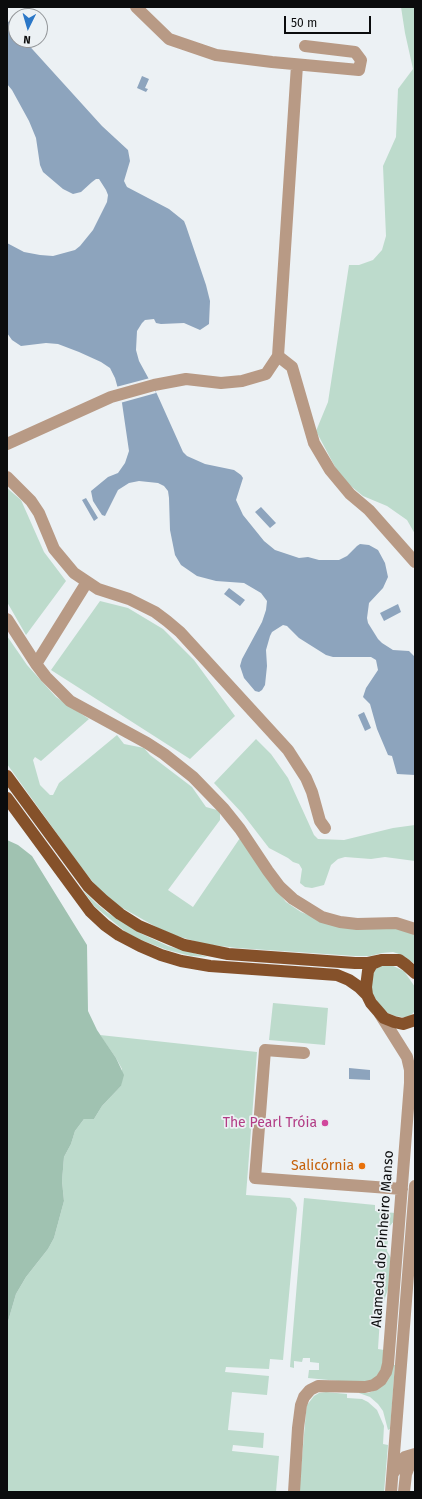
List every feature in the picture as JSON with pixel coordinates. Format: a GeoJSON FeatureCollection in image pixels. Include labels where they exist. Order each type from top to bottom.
{"type":"FeatureCollection","features":[{"type":"Feature","properties":{"kind":"main road"},"geometry":{"type":"LineString","coordinates":[[7,776],[88,886],[102,900],[139,926],[184,945],[228,954],[355,963],[398,960],[415,973]]}},
{"type":"Feature","properties":{"kind":"main road"},"geometry":{"type":"LineString","coordinates":[[7,798],[90,911],[105,925],[129,941],[162,955],[181,961],[210,966],[337,975],[359,987],[367,995],[376,1010],[384,1018],[403,1024],[415,1020]]}},
{"type":"Feature","properties":{"kind":"main road"},"geometry":{"type":"LineString","coordinates":[[367,995],[366,979],[368,971],[372,964],[381,960]]}},
{"type":"Feature","properties":{"kind":"street"},"geometry":{"type":"LineString","coordinates":[[136,7],[169,39],[216,55],[359,70],[361,60],[355,52],[305,46]]}},
{"type":"Feature","properties":{"kind":"street"},"geometry":{"type":"LineString","coordinates":[[7,444],[111,397],[154,385],[186,379],[221,384],[242,381],[266,374],[278,356],[297,64]]}},
{"type":"Feature","properties":{"kind":"street"},"geometry":{"type":"LineString","coordinates":[[278,356],[292,367],[314,443],[330,470],[350,494],[369,510],[415,562]]}},
{"type":"Feature","properties":{"kind":"street"},"geometry":{"type":"LineString","coordinates":[[7,477],[31,501],[39,513],[54,549],[63,562],[74,573],[98,589],[129,599],[155,612],[180,632],[292,755],[306,778],[312,792],[320,821],[325,828]]}},
{"type":"Feature","properties":{"kind":"street"},"geometry":{"type":"LineString","coordinates":[[36,664],[87,582]]}},
{"type":"Feature","properties":{"kind":"street"},"geometry":{"type":"LineString","coordinates":[[7,619],[36,664],[58,691],[70,701],[147,743],[164,754],[193,777],[224,809],[240,829],[276,882],[293,899],[322,917],[340,922],[357,924],[396,924],[415,929]]}},
{"type":"Feature","properties":{"kind":"street","name":"Alameda do Pinheiro Manso"},"geometry":{"type":"LineString","coordinates":[[294,1492],[301,1405],[304,1397],[310,1390],[318,1386],[365,1387],[374,1385],[381,1380],[386,1372],[388,1364],[410,1070],[407,1057],[380,1014]]}},
{"type":"Feature","properties":{"kind":"street"},"geometry":{"type":"LineString","coordinates":[[304,1053],[265,1050],[255,1178],[402,1189]]}},
{"type":"Feature","properties":{"kind":"street","name":"Alameda do Pinheiro Manso"},"geometry":{"type":"LineString","coordinates":[[391,1492],[415,1186]]}},
{"type":"Feature","properties":{"kind":"street"},"geometry":{"type":"LineString","coordinates":[[392,1477],[394,1470],[399,1463],[405,1457],[415,1454]]}},
{"type":"Feature","properties":{"kind":"street"},"geometry":{"type":"LineString","coordinates":[[404,1492],[406,1474],[410,1464],[415,1463]]}},
{"type":"Feature","properties":{"kind":"green space"},"geometry":{"type":"Polygon","coordinates":[[[401,7],[415,7],[415,534],[407,520],[387,506],[363,496],[341,478],[316,431],[328,402],[349,265],[359,265],[373,260],[382,250],[386,236],[383,166],[396,137],[398,89],[413,69],[401,7]]]}},
{"type":"Feature","properties":{"kind":"green space"},"geometry":{"type":"Polygon","coordinates":[[[7,488],[21,500],[44,552],[66,581],[26,635],[7,602],[7,488]]]}},
{"type":"Feature","properties":{"kind":"green space"},"geometry":{"type":"Polygon","coordinates":[[[100,601],[128,608],[163,629],[194,660],[235,716],[190,759],[51,670],[100,601]]]}},
{"type":"Feature","properties":{"kind":"green space"},"geometry":{"type":"Polygon","coordinates":[[[7,636],[27,665],[56,697],[89,719],[41,761],[35,757],[33,760],[40,785],[50,795],[53,795],[59,783],[117,735],[124,744],[144,748],[150,755],[192,787],[206,807],[217,810],[220,813],[220,820],[168,890],[193,907],[240,838],[261,870],[286,902],[301,912],[316,918],[401,928],[415,935],[415,964],[402,955],[393,952],[370,956],[355,956],[237,948],[204,944],[174,935],[158,928],[119,906],[96,886],[7,764],[7,636]]]}},
{"type":"Feature","properties":{"kind":"green space"},"geometry":{"type":"Polygon","coordinates":[[[256,739],[271,754],[288,778],[314,835],[318,839],[344,840],[393,828],[415,825],[415,861],[385,857],[371,859],[345,857],[338,859],[331,865],[324,885],[312,888],[305,887],[300,883],[302,869],[299,864],[269,848],[242,813],[214,783],[256,739]]]}},
{"type":"Feature","properties":{"kind":"green space"},"geometry":{"type":"Polygon","coordinates":[[[7,840],[18,845],[32,856],[87,945],[88,1011],[97,1030],[116,1058],[124,1075],[121,1086],[102,1106],[94,1119],[84,1119],[75,1131],[71,1144],[64,1157],[62,1181],[64,1201],[54,1238],[48,1249],[26,1277],[16,1294],[7,1325],[7,840]]]}},
{"type":"Feature","properties":{"kind":"green space"},"geometry":{"type":"Polygon","coordinates":[[[82,889],[108,913],[142,934],[168,946],[208,957],[191,956],[167,950],[127,933],[94,906],[82,889]]]}},
{"type":"Feature","properties":{"kind":"green space"},"geometry":{"type":"Polygon","coordinates":[[[382,965],[391,965],[404,971],[415,987],[415,1011],[408,1018],[395,1016],[388,1013],[381,1007],[372,993],[372,976],[376,969],[382,965]]]}},
{"type":"Feature","properties":{"kind":"green space"},"geometry":{"type":"Polygon","coordinates":[[[273,1003],[328,1008],[325,1045],[269,1040],[273,1003]]]}},
{"type":"Feature","properties":{"kind":"green space"},"geometry":{"type":"Polygon","coordinates":[[[100,1035],[257,1052],[246,1195],[290,1198],[295,1203],[297,1208],[283,1360],[270,1359],[269,1369],[226,1367],[225,1372],[269,1376],[267,1395],[232,1392],[228,1430],[264,1433],[263,1448],[233,1445],[232,1451],[279,1456],[276,1492],[7,1492],[7,1325],[16,1294],[26,1277],[48,1249],[54,1238],[64,1201],[62,1181],[64,1157],[71,1144],[75,1131],[84,1119],[94,1119],[102,1106],[121,1086],[122,1069],[100,1035]]]}},
{"type":"Feature","properties":{"kind":"green space"},"geometry":{"type":"Polygon","coordinates":[[[304,1198],[375,1205],[375,1211],[395,1213],[395,1220],[389,1227],[387,1251],[391,1258],[388,1289],[380,1318],[378,1349],[384,1350],[382,1368],[373,1380],[359,1383],[308,1378],[309,1370],[319,1370],[319,1363],[310,1362],[310,1358],[303,1358],[302,1362],[294,1361],[294,1368],[290,1367],[304,1198]]]}},
{"type":"Feature","properties":{"kind":"green space"},"geometry":{"type":"Polygon","coordinates":[[[393,1365],[395,1365],[390,1429],[388,1430],[383,1411],[378,1404],[370,1397],[359,1392],[368,1393],[378,1389],[386,1383],[390,1377],[393,1365]]]}},
{"type":"Feature","properties":{"kind":"green space"},"geometry":{"type":"Polygon","coordinates":[[[326,1392],[347,1394],[347,1398],[362,1399],[377,1410],[384,1426],[383,1444],[388,1445],[384,1492],[299,1492],[307,1405],[314,1396],[319,1393],[326,1392]]]}},
{"type":"Feature","properties":{"kind":"water"},"geometry":{"type":"Polygon","coordinates":[[[7,20],[8,48],[31,48],[102,126],[128,150],[130,161],[124,181],[127,187],[169,209],[184,221],[210,301],[209,324],[200,330],[184,323],[161,324],[156,323],[154,319],[145,320],[137,331],[136,350],[139,361],[157,394],[183,452],[187,456],[205,464],[234,470],[241,475],[243,478],[236,500],[243,515],[264,541],[275,550],[299,558],[308,557],[319,560],[339,560],[347,556],[360,544],[369,545],[378,550],[385,563],[388,577],[383,588],[369,603],[367,618],[368,623],[382,643],[393,650],[409,651],[415,657],[415,775],[397,774],[392,756],[388,755],[377,729],[370,704],[363,697],[366,688],[378,670],[376,660],[371,657],[333,657],[326,655],[299,638],[287,626],[283,625],[272,632],[270,636],[266,650],[267,666],[265,685],[259,692],[255,691],[244,678],[240,666],[242,659],[262,622],[266,610],[267,601],[261,593],[244,583],[216,581],[197,576],[181,565],[175,555],[170,530],[168,491],[164,486],[158,483],[139,481],[129,483],[118,490],[105,516],[102,515],[93,501],[91,491],[108,477],[118,473],[125,463],[129,451],[122,403],[115,378],[110,368],[101,362],[58,344],[46,343],[21,346],[12,340],[7,333],[7,243],[24,252],[40,255],[53,256],[75,250],[93,230],[107,202],[108,195],[99,179],[96,179],[81,192],[73,194],[63,189],[43,172],[40,165],[36,138],[29,121],[12,90],[7,84],[7,20]]]}},
{"type":"Feature","properties":{"kind":"water"},"geometry":{"type":"Polygon","coordinates":[[[142,76],[149,79],[145,88],[148,89],[146,92],[137,88],[142,76]]]}},
{"type":"Feature","properties":{"kind":"water"},"geometry":{"type":"Polygon","coordinates":[[[86,498],[98,518],[94,521],[82,500],[86,498]]]}},
{"type":"Feature","properties":{"kind":"water"},"geometry":{"type":"Polygon","coordinates":[[[261,507],[276,523],[270,528],[255,512],[261,507]]]}},
{"type":"Feature","properties":{"kind":"water"},"geometry":{"type":"Polygon","coordinates":[[[229,588],[245,600],[240,606],[224,594],[229,588]]]}},
{"type":"Feature","properties":{"kind":"water"},"geometry":{"type":"Polygon","coordinates":[[[398,604],[401,612],[384,621],[380,613],[398,604]]]}},
{"type":"Feature","properties":{"kind":"water"},"geometry":{"type":"Polygon","coordinates":[[[364,712],[371,728],[365,731],[358,715],[364,712]]]}},
{"type":"Feature","properties":{"kind":"water"},"geometry":{"type":"Polygon","coordinates":[[[349,1068],[370,1070],[370,1080],[349,1079],[349,1068]]]}},
{"type":"Feature","properties":{"kind":"pier"},"geometry":{"type":"Polygon","coordinates":[[[150,378],[156,393],[120,403],[116,387],[150,378]]]}},
{"type":"Feature","properties":{"kind":"place","name":"The Pearl Tróia"},"geometry":{"type":"Point","coordinates":[325,1123]}},
{"type":"Feature","properties":{"kind":"place","name":"Salicórnia"},"geometry":{"type":"Point","coordinates":[362,1166]}}]}
